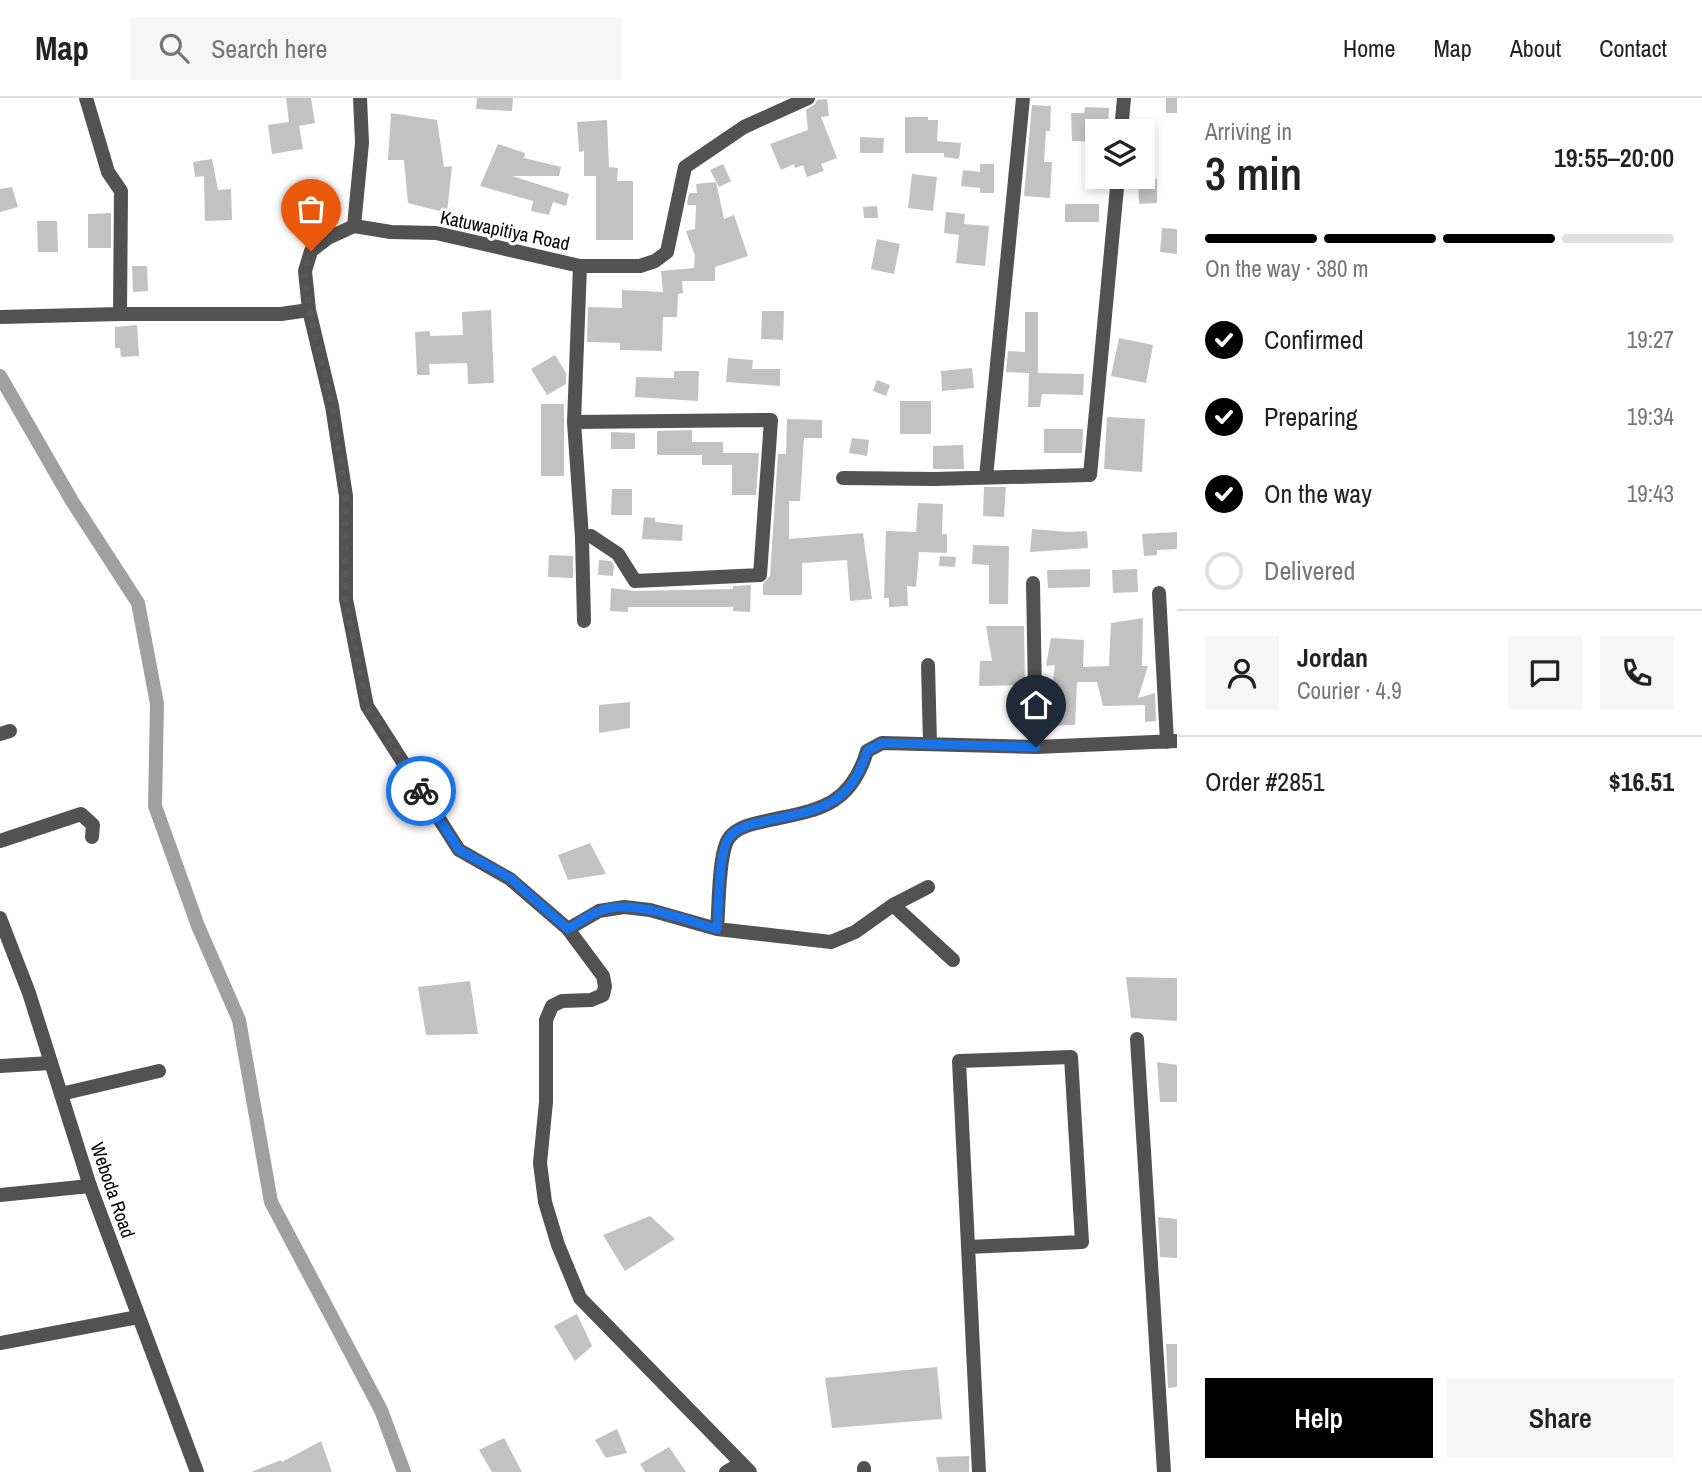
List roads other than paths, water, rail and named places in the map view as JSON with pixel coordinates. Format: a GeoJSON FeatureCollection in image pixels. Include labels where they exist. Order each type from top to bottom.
{"type":"FeatureCollection","features":[{"type":"Feature","properties":{"kind":"street"},"geometry":{"type":"LineString","coordinates":[[86,98],[108,172],[121,191],[120,314]]}},
{"type":"Feature","properties":{"kind":"street"},"geometry":{"type":"LineString","coordinates":[[360,98],[362,143],[354,226],[328,238],[311,251],[305,271],[309,310],[332,406],[346,496],[345,599],[367,706],[459,850],[510,878],[568,929],[603,976],[603,995],[591,1000],[562,1001],[552,1006],[547,1020],[547,1102],[540,1163],[545,1202],[558,1245],[580,1298],[745,1468]]}},
{"type":"Feature","properties":{"kind":"street","name":"Katuwapitiya Road"},"geometry":{"type":"LineString","coordinates":[[354,226],[391,232],[436,233],[580,266],[640,266],[655,261],[667,252],[685,167],[744,127],[808,98]]}},
{"type":"Feature","properties":{"kind":"street"},"geometry":{"type":"LineString","coordinates":[[986,477],[1023,98]]}},
{"type":"Feature","properties":{"kind":"street"},"geometry":{"type":"LineString","coordinates":[[1122,119],[1124,98]]}},
{"type":"Feature","properties":{"kind":"street"},"geometry":{"type":"LineString","coordinates":[[843,478],[934,479],[1090,475],[1117,189]]}},
{"type":"Feature","properties":{"kind":"street"},"geometry":{"type":"LineString","coordinates":[[580,266],[574,422],[582,538],[584,621]]}},
{"type":"Feature","properties":{"kind":"street"},"geometry":{"type":"LineString","coordinates":[[3,317],[281,314],[309,310]]}},
{"type":"Feature","properties":{"kind":"street"},"geometry":{"type":"LineString","coordinates":[[574,422],[771,420],[760,575],[635,581],[618,554],[591,537],[582,538]]}},
{"type":"Feature","properties":{"kind":"street"},"geometry":{"type":"LineString","coordinates":[[1033,583],[1036,747]]}},
{"type":"Feature","properties":{"kind":"street"},"geometry":{"type":"LineString","coordinates":[[717,929],[723,853],[729,837],[746,826],[826,807],[847,791],[862,768],[867,751],[882,743],[1036,747],[1172,741],[1159,593]]}},
{"type":"Feature","properties":{"kind":"street"},"geometry":{"type":"LineString","coordinates":[[928,665],[930,744]]}},
{"type":"Feature","properties":{"kind":"street"},"geometry":{"type":"LineString","coordinates":[[0,841],[81,814],[93,825],[92,837]]}},
{"type":"Feature","properties":{"kind":"street"},"geometry":{"type":"LineString","coordinates":[[568,929],[599,911],[624,907],[650,910],[717,929],[831,942],[855,932],[893,905],[929,887]]}},
{"type":"Feature","properties":{"kind":"street"},"geometry":{"type":"LineString","coordinates":[[893,905],[953,960]]}},
{"type":"Feature","properties":{"kind":"street","name":"Weboda Road"},"geometry":{"type":"LineString","coordinates":[[0,918],[29,993],[90,1186],[197,1472]]}},
{"type":"Feature","properties":{"kind":"street"},"geometry":{"type":"LineString","coordinates":[[1137,1040],[1164,1472]]}},
{"type":"Feature","properties":{"kind":"street"},"geometry":{"type":"LineString","coordinates":[[968,1247],[1082,1242],[1070,1057],[959,1061],[968,1247],[979,1472]]}},
{"type":"Feature","properties":{"kind":"street"},"geometry":{"type":"LineString","coordinates":[[0,1066],[51,1063]]}},
{"type":"Feature","properties":{"kind":"street"},"geometry":{"type":"LineString","coordinates":[[61,1094],[159,1071]]}},
{"type":"Feature","properties":{"kind":"street"},"geometry":{"type":"LineString","coordinates":[[0,1195],[90,1186]]}},
{"type":"Feature","properties":{"kind":"street"},"geometry":{"type":"LineString","coordinates":[[0,1343],[138,1317]]}},
{"type":"Feature","properties":{"kind":"street"},"geometry":{"type":"LineString","coordinates":[[726,1472],[745,1468]]}},
{"type":"Feature","properties":{"kind":"waterway"},"geometry":{"type":"LineString","coordinates":[[0,376],[72,501],[138,603],[157,704],[155,806],[198,926],[239,1020],[271,1202],[381,1410],[404,1472]]}}]}
